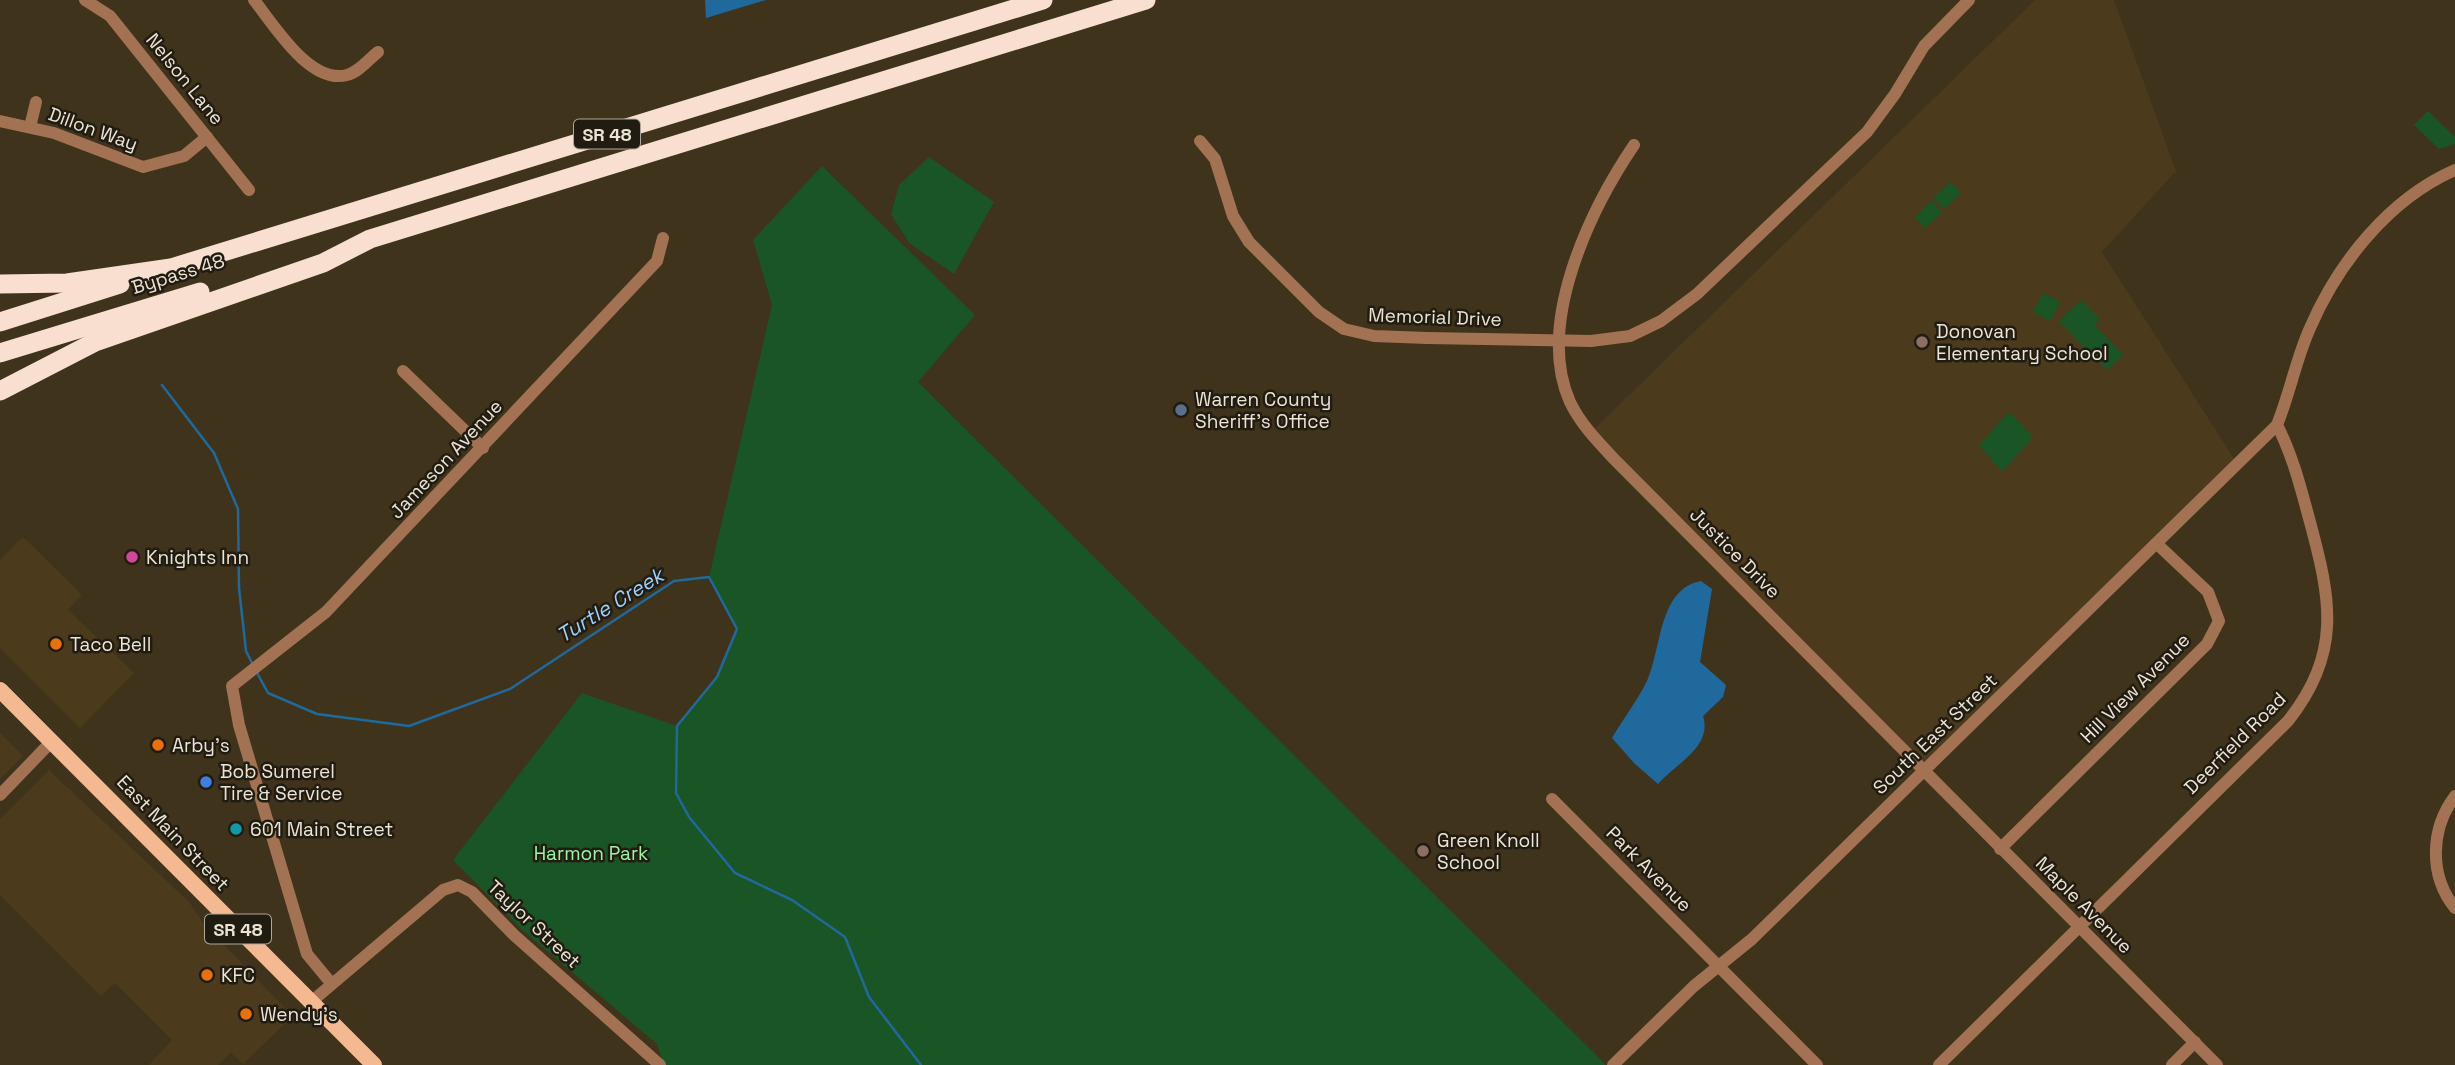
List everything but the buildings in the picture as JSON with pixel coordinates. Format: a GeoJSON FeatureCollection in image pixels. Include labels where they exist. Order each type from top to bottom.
{"type":"FeatureCollection","features":[{"type":"Feature","properties":{"kind":"highway","name":"SR 48"},"geometry":{"type":"LineString","coordinates":[[0,284],[67,284],[171,268],[1043,0]]}},
{"type":"Feature","properties":{"kind":"highway","name":"SR 48"},"geometry":{"type":"LineString","coordinates":[[0,390],[95,342],[323,263],[370,239],[1146,0]]}},
{"type":"Feature","properties":{"kind":"highway","name":"Bypass 48"},"geometry":{"type":"LineString","coordinates":[[0,353],[370,239]]}},
{"type":"Feature","properties":{"kind":"highway","name":"Bypass 48"},"geometry":{"type":"LineString","coordinates":[[0,321],[171,268]]}},
{"type":"Feature","properties":{"kind":"main road","name":"East Main Street"},"geometry":{"type":"LineString","coordinates":[[0,690],[374,1065]]}},
{"type":"Feature","properties":{"kind":"street","name":"Nelson Lane"},"geometry":{"type":"LineString","coordinates":[[85,0],[110,16],[249,190]]}},
{"type":"Feature","properties":{"kind":"street"},"geometry":{"type":"LineString","coordinates":[[254,0],[306,64],[329,76],[348,75],[378,52]]}},
{"type":"Feature","properties":{"kind":"street"},"geometry":{"type":"LineString","coordinates":[[1558,341],[1591,341],[1630,336],[1661,321],[1697,294],[1867,132],[1895,94],[1924,46],[1969,0]]}},
{"type":"Feature","properties":{"kind":"street"},"geometry":{"type":"LineString","coordinates":[[30,127],[36,102]]}},
{"type":"Feature","properties":{"kind":"street","name":"Dillon Way"},"geometry":{"type":"LineString","coordinates":[[0,121],[54,133],[142,167],[184,156],[206,137]]}},
{"type":"Feature","properties":{"kind":"street","name":"Memorial Drive"},"geometry":{"type":"LineString","coordinates":[[1200,141],[1221,173],[1228,202],[1240,230],[1291,286],[1331,321],[1345,329],[1374,336],[1558,341]]}},
{"type":"Feature","properties":{"kind":"street","name":"Justice Drive"},"geometry":{"type":"LineString","coordinates":[[1634,145],[1611,181],[1577,257],[1564,303],[1558,341],[1564,386],[1577,414],[1590,433],[1924,771]]}},
{"type":"Feature","properties":{"kind":"street"},"geometry":{"type":"LineString","coordinates":[[2277,425],[2310,328],[2336,282],[2367,238],[2398,205],[2422,187],[2455,170]]}},
{"type":"Feature","properties":{"kind":"street","name":"Jameson Avenue"},"geometry":{"type":"LineString","coordinates":[[331,983],[307,954],[239,724],[232,686],[326,612],[657,261],[663,238]]}},
{"type":"Feature","properties":{"kind":"street"},"geometry":{"type":"LineString","coordinates":[[403,371],[483,448]]}},
{"type":"Feature","properties":{"kind":"street","name":"South East Street"},"geometry":{"type":"LineString","coordinates":[[1613,1065],[1719,966],[1752,939],[2277,425]]}},
{"type":"Feature","properties":{"kind":"street","name":"Deerfield Road"},"geometry":{"type":"LineString","coordinates":[[1939,1065],[2288,721],[2316,678],[2329,628],[2325,583],[2294,462],[2277,425]]}},
{"type":"Feature","properties":{"kind":"street","name":"Hill View Avenue"},"geometry":{"type":"LineString","coordinates":[[2000,849],[2207,644],[2219,621],[2208,592],[2157,544]]}},
{"type":"Feature","properties":{"kind":"street"},"geometry":{"type":"LineString","coordinates":[[0,796],[52,741]]}},
{"type":"Feature","properties":{"kind":"street","name":"Maple Avenue"},"geometry":{"type":"LineString","coordinates":[[1924,771],[2217,1065]]}},
{"type":"Feature","properties":{"kind":"street"},"geometry":{"type":"LineString","coordinates":[[2455,796],[2440,826],[2436,855],[2439,878],[2455,908]]}},
{"type":"Feature","properties":{"kind":"street","name":"Park Avenue"},"geometry":{"type":"LineString","coordinates":[[1552,799],[1817,1065]]}},
{"type":"Feature","properties":{"kind":"street","name":"Taylor Street"},"geometry":{"type":"LineString","coordinates":[[311,1002],[443,890],[458,885],[472,892],[514,935],[660,1065]]}},
{"type":"Feature","properties":{"kind":"street"},"geometry":{"type":"LineString","coordinates":[[2172,1065],[2195,1042]]}},
{"type":"Feature","properties":{"kind":"shaded area","name":"Donovan Elementary School"},"geometry":{"type":"Polygon","coordinates":[[[2035,0],[2114,0],[2176,171],[2102,252],[2238,465],[1924,771],[1590,433],[2035,0]]]}},
{"type":"Feature","properties":{"kind":"shaded area"},"geometry":{"type":"Polygon","coordinates":[[[23,537],[82,595],[68,610],[134,673],[80,728],[0,648],[0,560],[23,537]]]}},
{"type":"Feature","properties":{"kind":"shaded area"},"geometry":{"type":"Polygon","coordinates":[[[0,733],[23,756],[0,779],[0,733]]]}},
{"type":"Feature","properties":{"kind":"shaded area"},"geometry":{"type":"Polygon","coordinates":[[[49,770],[190,903],[202,922],[293,1016],[243,1064],[231,1053],[218,1065],[149,1065],[172,1040],[115,983],[101,996],[0,895],[0,819],[49,770]]]}},
{"type":"Feature","properties":{"kind":"green space"},"geometry":{"type":"Polygon","coordinates":[[[2428,111],[2455,137],[2455,144],[2439,149],[2414,125],[2428,111]]]}},
{"type":"Feature","properties":{"kind":"green space"},"geometry":{"type":"Polygon","coordinates":[[[929,157],[994,202],[954,274],[909,243],[891,214],[899,185],[929,157]]]}},
{"type":"Feature","properties":{"kind":"green space","name":"Harmon Park"},"geometry":{"type":"Polygon","coordinates":[[[822,166],[975,315],[918,382],[1606,1065],[664,1065],[657,1044],[521,929],[453,860],[582,693],[677,726],[717,677],[737,629],[709,577],[772,305],[753,240],[822,166]]]}},
{"type":"Feature","properties":{"kind":"green space"},"geometry":{"type":"Polygon","coordinates":[[[1950,182],[1961,193],[1944,209],[1933,198],[1950,182]]]}},
{"type":"Feature","properties":{"kind":"green space"},"geometry":{"type":"Polygon","coordinates":[[[1931,201],[1942,212],[1925,228],[1915,217],[1931,201]]]}},
{"type":"Feature","properties":{"kind":"green space"},"geometry":{"type":"Polygon","coordinates":[[[2043,293],[2060,302],[2050,321],[2033,312],[2043,293]]]}},
{"type":"Feature","properties":{"kind":"green space"},"geometry":{"type":"Polygon","coordinates":[[[2081,300],[2100,319],[2094,325],[2123,355],[2107,370],[2059,321],[2081,300]]]}},
{"type":"Feature","properties":{"kind":"green space"},"geometry":{"type":"Polygon","coordinates":[[[2009,412],[2033,437],[2002,472],[1979,445],[2009,412]]]}},
{"type":"Feature","properties":{"kind":"water"},"geometry":{"type":"Polygon","coordinates":[[[705,0],[766,0],[706,18],[705,0]]]}},
{"type":"Feature","properties":{"kind":"water"},"geometry":{"type":"Polygon","coordinates":[[[1701,581],[1712,589],[1700,662],[1726,685],[1723,697],[1703,716],[1705,727],[1698,746],[1658,784],[1634,763],[1612,738],[1647,681],[1669,608],[1687,586],[1701,581]]]}},
{"type":"Feature","properties":{"kind":"waterway","name":"Turtle Creek"},"geometry":{"type":"LineString","coordinates":[[162,385],[214,453],[238,509],[239,588],[246,651],[253,665]]}},
{"type":"Feature","properties":{"kind":"waterway","name":"Turtle Creek"},"geometry":{"type":"LineString","coordinates":[[256,671],[268,693],[317,714],[409,726],[510,689],[674,581],[709,577],[737,629],[717,677],[677,726],[676,793],[689,817],[735,873],[792,900],[845,937],[869,997],[921,1065]]}},
{"type":"Feature","properties":{"kind":"place","name":"Donovan Elementary School"},"geometry":{"type":"Point","coordinates":[1922,342]}},
{"type":"Feature","properties":{"kind":"place","name":"Warren County Sheriff’s Office"},"geometry":{"type":"Point","coordinates":[1181,410]}},
{"type":"Feature","properties":{"kind":"place","name":"Knights Inn"},"geometry":{"type":"Point","coordinates":[132,557]}},
{"type":"Feature","properties":{"kind":"place","name":"Taco Bell"},"geometry":{"type":"Point","coordinates":[56,644]}},
{"type":"Feature","properties":{"kind":"place","name":"Arby's"},"geometry":{"type":"Point","coordinates":[158,745]}},
{"type":"Feature","properties":{"kind":"place","name":"Bob Sumerel Tire & Service"},"geometry":{"type":"Point","coordinates":[206,782]}},
{"type":"Feature","properties":{"kind":"place","name":"601 Main Street"},"geometry":{"type":"Point","coordinates":[236,829]}},
{"type":"Feature","properties":{"kind":"place","name":"Green Knoll School"},"geometry":{"type":"Point","coordinates":[1423,851]}},
{"type":"Feature","properties":{"kind":"place","name":"KFC"},"geometry":{"type":"Point","coordinates":[207,975]}},
{"type":"Feature","properties":{"kind":"place","name":"Wendy's"},"geometry":{"type":"Point","coordinates":[246,1014]}}]}
